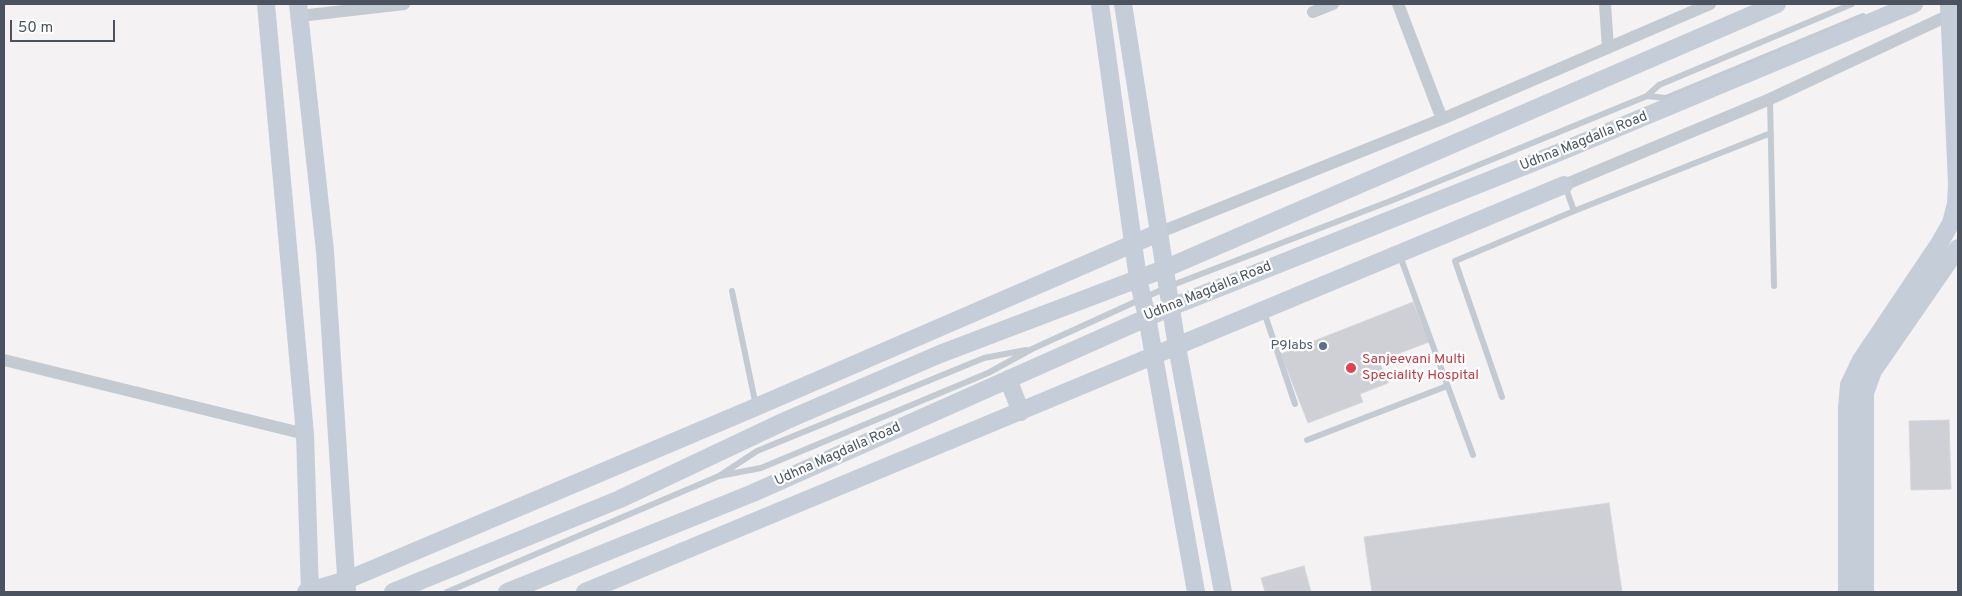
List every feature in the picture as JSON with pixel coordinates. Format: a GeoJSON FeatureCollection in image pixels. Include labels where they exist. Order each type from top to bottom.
{"type":"FeatureCollection","features":[{"type":"Feature","properties":{"kind":"street"},"geometry":{"type":"LineString","coordinates":[[266,4],[305,434],[309,592],[347,586],[1158,233],[1442,119],[1608,48],[1688,8],[1710,4]]}},
{"type":"Feature","properties":{"kind":"street"},"geometry":{"type":"LineString","coordinates":[[347,586],[325,251],[299,10],[404,4]]}},
{"type":"Feature","properties":{"kind":"street"},"geometry":{"type":"LineString","coordinates":[[1100,4],[1138,279],[1147,317],[1196,592]]}},
{"type":"Feature","properties":{"kind":"street"},"geometry":{"type":"LineString","coordinates":[[1123,4],[1177,347],[1223,592]]}},
{"type":"Feature","properties":{"kind":"street"},"geometry":{"type":"LineString","coordinates":[[1313,12],[1333,4]]}},
{"type":"Feature","properties":{"kind":"street"},"geometry":{"type":"LineString","coordinates":[[1398,4],[1442,119]]}},
{"type":"Feature","properties":{"kind":"street"},"geometry":{"type":"LineString","coordinates":[[1605,4],[1608,48]]}},
{"type":"Feature","properties":{"kind":"street"},"geometry":{"type":"LineString","coordinates":[[393,592],[620,499],[785,421],[940,354],[1164,269],[1777,4]]}},
{"type":"Feature","properties":{"kind":"street","name":"Udhna Magdalla Road"},"geometry":{"type":"LineString","coordinates":[[508,592],[753,492],[1171,306],[1555,154],[1914,4]]}},
{"type":"Feature","properties":{"kind":"street"},"geometry":{"type":"LineString","coordinates":[[585,592],[1154,357],[1770,99],[1952,11],[1956,204],[1951,223],[1939,244],[1861,360],[1849,385],[1847,408],[1847,592]]}},
{"type":"Feature","properties":{"kind":"street"},"geometry":{"type":"LineString","coordinates":[[1865,592],[1865,393],[1873,371],[1958,248]]}},
{"type":"Feature","properties":{"kind":"street"},"geometry":{"type":"LineString","coordinates":[[4,360],[305,434]]}},
{"type":"Feature","properties":{"kind":"street"},"geometry":{"type":"LineString","coordinates":[[1008,379],[1021,412]]}},
{"type":"Feature","properties":{"kind":"lane"},"geometry":{"type":"LineString","coordinates":[[719,476],[761,468],[988,373],[1032,349],[1167,287],[1393,200],[1647,96],[1659,85],[1852,4]]}},
{"type":"Feature","properties":{"kind":"lane"},"geometry":{"type":"LineString","coordinates":[[1647,96],[1666,98],[1874,11]]}},
{"type":"Feature","properties":{"kind":"lane"},"geometry":{"type":"LineString","coordinates":[[1770,99],[1774,286]]}},
{"type":"Feature","properties":{"kind":"lane"},"geometry":{"type":"LineString","coordinates":[[1502,397],[1455,262],[1574,211],[1770,133]]}},
{"type":"Feature","properties":{"kind":"lane"},"geometry":{"type":"LineString","coordinates":[[1564,185],[1574,211]]}},
{"type":"Feature","properties":{"kind":"lane"},"geometry":{"type":"LineString","coordinates":[[1400,254],[1473,455]]}},
{"type":"Feature","properties":{"kind":"lane"},"geometry":{"type":"LineString","coordinates":[[732,291],[756,407]]}},
{"type":"Feature","properties":{"kind":"lane"},"geometry":{"type":"LineString","coordinates":[[1264,311],[1295,404]]}},
{"type":"Feature","properties":{"kind":"lane"},"geometry":{"type":"LineString","coordinates":[[447,592],[719,476],[757,451],[984,358],[1032,349]]}},
{"type":"Feature","properties":{"kind":"lane"},"geometry":{"type":"LineString","coordinates":[[1307,440],[1447,386]]}},
{"type":"Feature","properties":{"kind":"building"},"geometry":{"type":"Polygon","coordinates":[[[1413,302],[1429,342],[1379,361],[1388,383],[1360,394],[1363,402],[1308,423],[1281,354],[1413,302]]]}},
{"type":"Feature","properties":{"kind":"building"},"geometry":{"type":"Polygon","coordinates":[[[1949,420],[1951,489],[1911,490],[1909,421],[1949,420]]]}},
{"type":"Feature","properties":{"kind":"building"},"geometry":{"type":"Polygon","coordinates":[[[1609,503],[1622,592],[1372,592],[1364,537],[1609,503]]]}},
{"type":"Feature","properties":{"kind":"building"},"geometry":{"type":"Polygon","coordinates":[[[1304,566],[1311,592],[1265,592],[1261,578],[1304,566]]]}},
{"type":"Feature","properties":{"kind":"place","name":"P9labs"},"geometry":{"type":"Point","coordinates":[1323,346]}},
{"type":"Feature","properties":{"kind":"place","name":"Sanjeevani Multi Speciality Hospital"},"geometry":{"type":"Point","coordinates":[1351,368]}}]}
